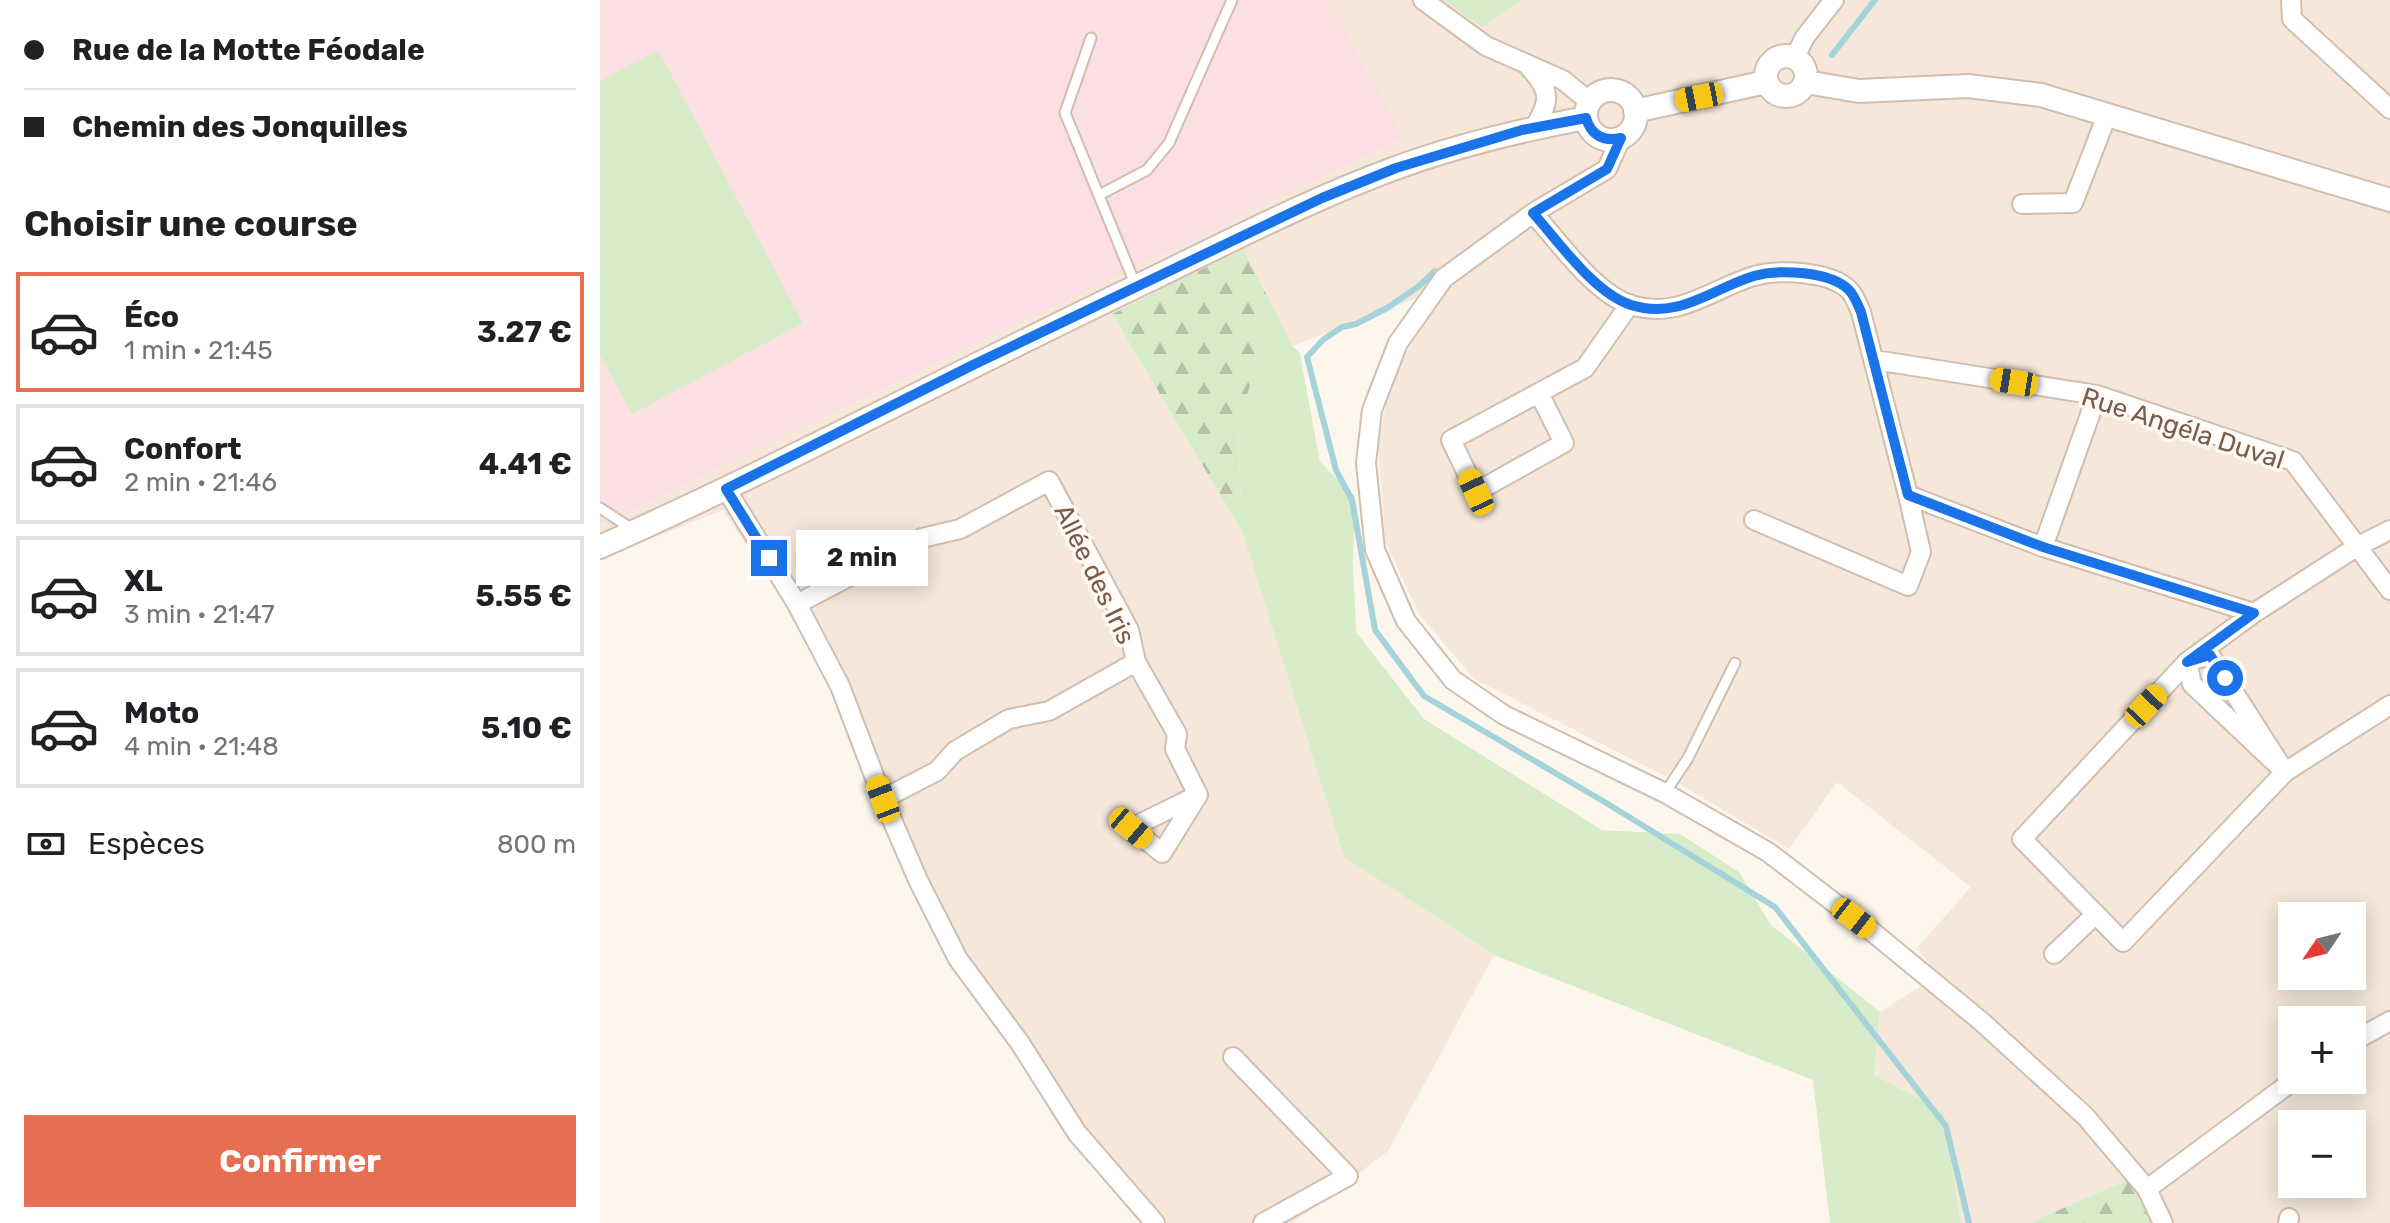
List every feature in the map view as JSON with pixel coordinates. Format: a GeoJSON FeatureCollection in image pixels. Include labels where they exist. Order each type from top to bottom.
{"type":"FeatureCollection","features":[{"type":"Feature","properties":{"kind":"street"},"geometry":{"type":"LineString","coordinates":[[1423,0],[1486,46],[1563,80],[1588,110],[1593,132],[1606,139],[1621,138]]}},
{"type":"Feature","properties":{"kind":"street"},"geometry":{"type":"LineString","coordinates":[[1795,57],[1805,37],[1834,0]]}},
{"type":"Feature","properties":{"kind":"street"},"geometry":{"type":"LineString","coordinates":[[2291,0],[2292,19],[2390,109]]}},
{"type":"Feature","properties":{"kind":"street"},"geometry":{"type":"LineString","coordinates":[[1783,56],[1795,57],[1803,63],[1807,72],[1806,82],[1801,91],[1792,96],[1781,96],[1772,91],[1766,82],[1766,70],[1773,60],[1783,56]]}},
{"type":"Feature","properties":{"kind":"street"},"geometry":{"type":"LineString","coordinates":[[1529,67],[1542,81],[1547,95],[1546,109],[1534,128]]}},
{"type":"Feature","properties":{"kind":"street"},"geometry":{"type":"LineString","coordinates":[[1635,111],[1766,82]]}},
{"type":"Feature","properties":{"kind":"street"},"geometry":{"type":"LineString","coordinates":[[1806,82],[1859,91],[1968,86],[2041,95],[2390,200]]}},
{"type":"Feature","properties":{"kind":"street"},"geometry":{"type":"LineString","coordinates":[[600,547],[726,489],[975,364],[1322,198],[1381,174],[1588,110],[1597,94],[1616,90],[1625,94],[1635,111],[1633,127],[1621,138],[1607,169],[1533,213],[1444,278],[1398,343],[1372,410],[1366,463],[1375,550],[1406,621],[1453,680],[1504,715],[1665,793],[1768,852],[1875,934],[1982,1022],[2085,1116],[2147,1189],[2163,1223]]}},
{"type":"Feature","properties":{"kind":"street"},"geometry":{"type":"LineString","coordinates":[[2022,204],[2073,203],[2107,115]]}},
{"type":"Feature","properties":{"kind":"street"},"geometry":{"type":"LineString","coordinates":[[1533,213],[1596,284],[1630,304],[1651,309],[1678,308],[1756,276],[1815,274],[1850,290],[1861,312],[1875,360],[1921,552],[1908,586],[1754,520]]}},
{"type":"Feature","properties":{"kind":"street"},"geometry":{"type":"LineString","coordinates":[[1539,393],[1564,443],[1476,492],[1451,440],[1585,368],[1630,304]]}},
{"type":"Feature","properties":{"kind":"street","name":"Rue Angéla Duval"},"geometry":{"type":"LineString","coordinates":[[1875,360],[2097,395],[2293,461],[2390,590]]}},
{"type":"Feature","properties":{"kind":"street"},"geometry":{"type":"LineString","coordinates":[[2043,547],[2097,395]]}},
{"type":"Feature","properties":{"kind":"street","name":"Allée des Iris"},"geometry":{"type":"LineString","coordinates":[[797,604],[922,538],[960,529],[1049,481],[1129,630],[1136,662],[1177,734],[1175,749],[1198,795]]}},
{"type":"Feature","properties":{"kind":"street"},"geometry":{"type":"LineString","coordinates":[[726,489],[797,604],[840,686],[918,880],[958,959],[1020,1043],[1077,1133],[1155,1223]]}},
{"type":"Feature","properties":{"kind":"street"},"geometry":{"type":"LineString","coordinates":[[1908,495],[2043,547],[2254,613]]}},
{"type":"Feature","properties":{"kind":"street"},"geometry":{"type":"LineString","coordinates":[[2390,530],[2358,546],[2254,613],[2187,662],[2022,839],[2123,942],[2285,772],[2390,705]]}},
{"type":"Feature","properties":{"kind":"street"},"geometry":{"type":"LineString","coordinates":[[2187,662],[2210,655],[2285,772]]}},
{"type":"Feature","properties":{"kind":"street","name":"Allée des Iris"},"geometry":{"type":"LineString","coordinates":[[883,799],[937,771],[955,751],[1009,719],[1049,711],[1136,662]]}},
{"type":"Feature","properties":{"kind":"street"},"geometry":{"type":"LineString","coordinates":[[2187,662],[2192,684],[2285,772]]}},
{"type":"Feature","properties":{"kind":"street"},"geometry":{"type":"LineString","coordinates":[[2054,954],[2096,914]]}},
{"type":"Feature","properties":{"kind":"street"},"geometry":{"type":"LineString","coordinates":[[2366,1034],[2390,1021]]}},
{"type":"Feature","properties":{"kind":"street"},"geometry":{"type":"LineString","coordinates":[[1233,1057],[1348,1176],[1263,1223]]}},
{"type":"Feature","properties":{"kind":"street"},"geometry":{"type":"LineString","coordinates":[[2147,1189],[2278,1092]]}},
{"type":"Feature","properties":{"kind":"lane"},"geometry":{"type":"LineString","coordinates":[[1099,195],[1147,170],[1169,143],[1232,0]]}},
{"type":"Feature","properties":{"kind":"lane"},"geometry":{"type":"LineString","coordinates":[[1091,38],[1065,113],[1136,286]]}},
{"type":"Feature","properties":{"kind":"lane"},"geometry":{"type":"LineString","coordinates":[[600,508],[635,531]]}},
{"type":"Feature","properties":{"kind":"lane"},"geometry":{"type":"LineString","coordinates":[[1665,793],[1688,758],[1735,663]]}},
{"type":"Feature","properties":{"kind":"shaded area"},"geometry":{"type":"Polygon","coordinates":[[[600,0],[2390,0],[2390,1223],[2157,1223],[2132,1178],[2029,1223],[1961,1223],[1943,1111],[1874,1075],[1880,1012],[1938,975],[1917,948],[1971,887],[1837,782],[1789,849],[1671,779],[1474,679],[1419,614],[1385,541],[1378,445],[1389,389],[1423,318],[1420,297],[1293,346],[1242,249],[1112,314],[1242,531],[1344,857],[1494,955],[1388,1151],[1293,1223],[1142,1223],[1072,1140],[954,963],[902,868],[826,678],[780,596],[723,510],[600,559],[600,0]]]}},
{"type":"Feature","properties":{"kind":"shaded area"},"geometry":{"type":"Polygon","coordinates":[[[600,0],[1327,0],[1404,137],[600,523],[600,0]]]}},
{"type":"Feature","properties":{"kind":"green space"},"geometry":{"type":"Polygon","coordinates":[[[1444,0],[1522,0],[1482,27],[1444,0]]]}},
{"type":"Feature","properties":{"kind":"green space"},"geometry":{"type":"Polygon","coordinates":[[[658,50],[803,323],[632,414],[600,355],[600,81],[658,50]]]}},
{"type":"Feature","properties":{"kind":"green space"},"geometry":{"type":"Polygon","coordinates":[[[1243,249],[1277,315],[1263,327],[1261,347],[1238,427],[1242,531],[1112,314],[1243,249]]]}},
{"type":"Feature","properties":{"kind":"green space"},"geometry":{"type":"Polygon","coordinates":[[[1277,315],[1300,354],[1320,462],[1355,496],[1353,564],[1356,632],[1424,719],[1602,830],[1680,834],[1739,872],[1771,925],[1880,1012],[1874,1075],[1943,1111],[1961,1223],[1830,1223],[1813,1080],[1494,955],[1344,857],[1242,531],[1238,427],[1261,347],[1263,327],[1277,315]]]}},
{"type":"Feature","properties":{"kind":"green space"},"geometry":{"type":"Polygon","coordinates":[[[2132,1178],[2157,1223],[2029,1223],[2132,1178]]]}},
{"type":"Feature","properties":{"kind":"waterway"},"geometry":{"type":"LineString","coordinates":[[1832,55],[1875,0]]}},
{"type":"Feature","properties":{"kind":"waterway"},"geometry":{"type":"LineString","coordinates":[[1435,271],[1387,308],[1356,324],[1342,327],[1324,339],[1307,357],[1336,470],[1352,500],[1375,630],[1424,696],[1775,907],[1946,1126],[1969,1223]]}},
{"type":"Feature","properties":{"kind":"route"},"geometry":{"type":"LineString","coordinates":[[769,558],[726,489],[975,364],[1322,198],[1396,168],[1522,130],[1586,118],[1593,132],[1599,136],[1621,138],[1607,169],[1533,213],[1596,284],[1610,295],[1651,309],[1678,308],[1756,276],[1815,274],[1850,290],[1861,312],[1875,360],[1908,495],[2043,547],[2254,613],[2187,662],[2210,655],[2225,678]]}}]}
